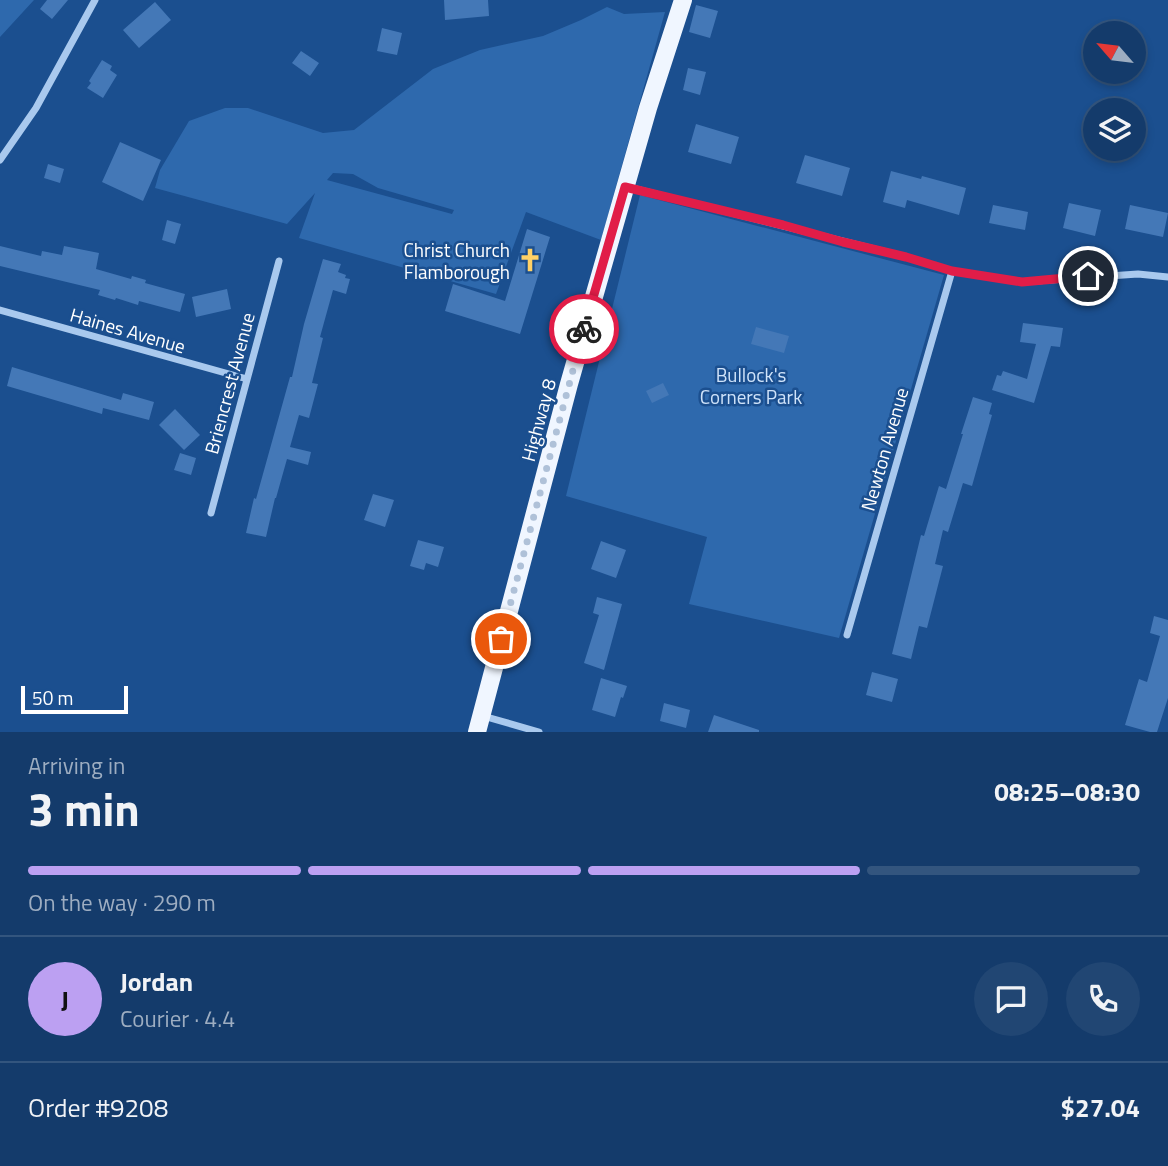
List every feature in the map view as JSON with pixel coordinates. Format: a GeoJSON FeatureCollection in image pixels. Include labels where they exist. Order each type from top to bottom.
{"type":"FeatureCollection","features":[{"type":"Feature","properties":{"kind":"main road","name":"Highway 8"},"geometry":{"type":"LineString","coordinates":[[479,724],[569,384],[648,108],[683,0]]}},
{"type":"Feature","properties":{"kind":"street"},"geometry":{"type":"LineString","coordinates":[[0,160],[36,108],[95,0]]}},
{"type":"Feature","properties":{"kind":"street"},"geometry":{"type":"LineString","coordinates":[[625,187],[783,225],[952,271],[1022,282],[1139,274],[1168,277]]}},
{"type":"Feature","properties":{"kind":"street","name":"Briencrest Avenue"},"geometry":{"type":"LineString","coordinates":[[211,513],[279,261]]}},
{"type":"Feature","properties":{"kind":"street","name":"Newton Avenue"},"geometry":{"type":"LineString","coordinates":[[847,635],[952,271]]}},
{"type":"Feature","properties":{"kind":"street","name":"Haines Avenue"},"geometry":{"type":"LineString","coordinates":[[0,310],[247,379]]}},
{"type":"Feature","properties":{"kind":"street"},"geometry":{"type":"LineString","coordinates":[[479,724],[539,732]]}},
{"type":"Feature","properties":{"kind":"green space"},"geometry":{"type":"Polygon","coordinates":[[[0,0],[34,0],[0,37],[0,0]]]}},
{"type":"Feature","properties":{"kind":"green space"},"geometry":{"type":"Polygon","coordinates":[[[607,7],[624,14],[665,12],[601,240],[526,212],[496,294],[299,238],[315,193],[287,224],[155,188],[160,170],[189,121],[225,108],[248,108],[323,133],[354,130],[433,69],[480,50],[543,36],[607,7]],[[333,173],[327,180],[452,214],[454,210],[378,188],[353,174],[333,173]]]}},
{"type":"Feature","properties":{"kind":"green space","name":"Bullock's Corners Park"},"geometry":{"type":"Polygon","coordinates":[[[640,195],[944,275],[839,638],[689,604],[707,537],[566,496],[640,195]]]}},
{"type":"Feature","properties":{"kind":"building"},"geometry":{"type":"Polygon","coordinates":[[[47,0],[68,0],[52,19],[40,9],[47,0]]]}},
{"type":"Feature","properties":{"kind":"building"},"geometry":{"type":"Polygon","coordinates":[[[444,0],[488,0],[489,16],[445,20],[444,0]]]}},
{"type":"Feature","properties":{"kind":"building"},"geometry":{"type":"Polygon","coordinates":[[[155,2],[171,20],[139,48],[123,30],[155,2]]]}},
{"type":"Feature","properties":{"kind":"building"},"geometry":{"type":"Polygon","coordinates":[[[696,5],[718,11],[710,38],[689,32],[696,5]]]}},
{"type":"Feature","properties":{"kind":"building"},"geometry":{"type":"Polygon","coordinates":[[[382,28],[402,33],[397,55],[377,51],[382,28]]]}},
{"type":"Feature","properties":{"kind":"building"},"geometry":{"type":"Polygon","coordinates":[[[301,51],[319,63],[310,76],[292,63],[301,51]]]}},
{"type":"Feature","properties":{"kind":"building"},"geometry":{"type":"Polygon","coordinates":[[[102,60],[112,66],[110,70],[117,75],[103,98],[87,88],[102,60]]]}},
{"type":"Feature","properties":{"kind":"building"},"geometry":{"type":"Polygon","coordinates":[[[688,68],[706,72],[700,95],[683,90],[688,68]]]}},
{"type":"Feature","properties":{"kind":"building"},"geometry":{"type":"Polygon","coordinates":[[[696,124],[739,137],[731,164],[688,152],[696,124]]]}},
{"type":"Feature","properties":{"kind":"building"},"geometry":{"type":"Polygon","coordinates":[[[120,142],[161,160],[143,201],[102,182],[120,142]]]}},
{"type":"Feature","properties":{"kind":"building"},"geometry":{"type":"Polygon","coordinates":[[[805,155],[850,168],[842,196],[796,183],[805,155]]]}},
{"type":"Feature","properties":{"kind":"building"},"geometry":{"type":"Polygon","coordinates":[[[48,164],[64,169],[60,183],[44,178],[48,164]]]}},
{"type":"Feature","properties":{"kind":"building"},"geometry":{"type":"Polygon","coordinates":[[[891,171],[966,188],[959,215],[907,200],[905,208],[883,202],[891,171]]]}},
{"type":"Feature","properties":{"kind":"building"},"geometry":{"type":"Polygon","coordinates":[[[1069,203],[1101,210],[1095,236],[1063,228],[1069,203]]]}},
{"type":"Feature","properties":{"kind":"building"},"geometry":{"type":"Polygon","coordinates":[[[993,205],[1028,212],[1025,230],[989,223],[993,205]]]}},
{"type":"Feature","properties":{"kind":"building"},"geometry":{"type":"Polygon","coordinates":[[[1130,205],[1168,213],[1163,237],[1125,229],[1130,205]]]}},
{"type":"Feature","properties":{"kind":"building"},"geometry":{"type":"Polygon","coordinates":[[[167,220],[181,224],[175,244],[162,240],[167,220]]]}},
{"type":"Feature","properties":{"kind":"building","name":"Christ Church Flamborough"},"geometry":{"type":"Polygon","coordinates":[[[527,229],[550,237],[520,334],[445,311],[453,284],[505,301],[527,229]]]}},
{"type":"Feature","properties":{"kind":"building"},"geometry":{"type":"Polygon","coordinates":[[[0,246],[41,256],[42,251],[62,255],[64,246],[99,253],[96,269],[131,279],[132,276],[146,280],[145,283],[185,294],[180,312],[139,301],[138,305],[116,298],[115,300],[98,295],[100,290],[0,266],[0,246]]]}},
{"type":"Feature","properties":{"kind":"building"},"geometry":{"type":"Polygon","coordinates":[[[323,259],[341,264],[338,272],[350,279],[346,294],[333,290],[320,337],[323,338],[312,383],[318,384],[309,418],[299,415],[290,447],[311,452],[308,465],[287,459],[266,537],[246,533],[254,498],[256,499],[292,377],[323,259]]]}},
{"type":"Feature","properties":{"kind":"building"},"geometry":{"type":"Polygon","coordinates":[[[227,289],[231,309],[196,317],[192,297],[227,289]]]}},
{"type":"Feature","properties":{"kind":"building"},"geometry":{"type":"Polygon","coordinates":[[[1023,323],[1063,328],[1060,347],[1051,346],[1034,403],[992,390],[997,375],[1001,376],[1003,371],[1027,379],[1036,344],[1020,342],[1023,323]]]}},
{"type":"Feature","properties":{"kind":"building"},"geometry":{"type":"Polygon","coordinates":[[[756,327],[789,336],[784,353],[751,344],[756,327]]]}},
{"type":"Feature","properties":{"kind":"building"},"geometry":{"type":"Polygon","coordinates":[[[12,367],[121,400],[123,393],[154,402],[149,420],[103,408],[102,414],[7,386],[12,367]]]}},
{"type":"Feature","properties":{"kind":"building"},"geometry":{"type":"Polygon","coordinates":[[[663,383],[669,395],[652,403],[646,391],[663,383]]]}},
{"type":"Feature","properties":{"kind":"building"},"geometry":{"type":"Polygon","coordinates":[[[973,397],[992,403],[989,414],[992,415],[972,486],[963,483],[948,532],[943,530],[935,564],[943,566],[927,628],[919,626],[911,659],[892,654],[921,535],[924,536],[939,486],[946,489],[973,397]]]}},
{"type":"Feature","properties":{"kind":"building"},"geometry":{"type":"Polygon","coordinates":[[[175,409],[200,435],[184,450],[159,425],[175,409]]]}},
{"type":"Feature","properties":{"kind":"building"},"geometry":{"type":"Polygon","coordinates":[[[180,453],[196,458],[191,475],[174,470],[180,453]]]}},
{"type":"Feature","properties":{"kind":"building"},"geometry":{"type":"Polygon","coordinates":[[[373,494],[394,500],[385,527],[364,520],[373,494]]]}},
{"type":"Feature","properties":{"kind":"building"},"geometry":{"type":"Polygon","coordinates":[[[418,540],[444,547],[438,567],[426,563],[424,570],[410,566],[418,540]]]}},
{"type":"Feature","properties":{"kind":"building"},"geometry":{"type":"Polygon","coordinates":[[[601,541],[626,550],[616,578],[591,569],[601,541]]]}},
{"type":"Feature","properties":{"kind":"building"},"geometry":{"type":"Polygon","coordinates":[[[597,597],[622,604],[604,670],[584,663],[599,615],[593,613],[597,597]]]}},
{"type":"Feature","properties":{"kind":"building"},"geometry":{"type":"Polygon","coordinates":[[[1154,616],[1168,620],[1168,698],[1157,732],[1150,732],[1125,725],[1139,679],[1147,682],[1160,636],[1150,633],[1154,616]]]}},
{"type":"Feature","properties":{"kind":"building"},"geometry":{"type":"Polygon","coordinates":[[[872,672],[898,679],[892,702],[866,695],[872,672]]]}},
{"type":"Feature","properties":{"kind":"building"},"geometry":{"type":"Polygon","coordinates":[[[601,678],[627,686],[615,717],[592,710],[601,678]]]}},
{"type":"Feature","properties":{"kind":"building"},"geometry":{"type":"Polygon","coordinates":[[[664,703],[690,710],[686,728],[660,721],[664,703]]]}},
{"type":"Feature","properties":{"kind":"building"},"geometry":{"type":"Polygon","coordinates":[[[714,715],[759,730],[759,732],[708,732],[714,715]]]}},
{"type":"Feature","properties":{"kind":"way so far"},"geometry":{"type":"LineString","coordinates":[[501,639],[584,329]]}},
{"type":"Feature","properties":{"kind":"place","name":"Christ Church Flamborough"},"geometry":{"type":"Point","coordinates":[530,260]}},
{"type":"Feature","properties":{"kind":"route"},"geometry":{"type":"LineString","coordinates":[[584,329],[625,187],[783,225],[952,271],[1022,282],[1088,276]]}}]}
